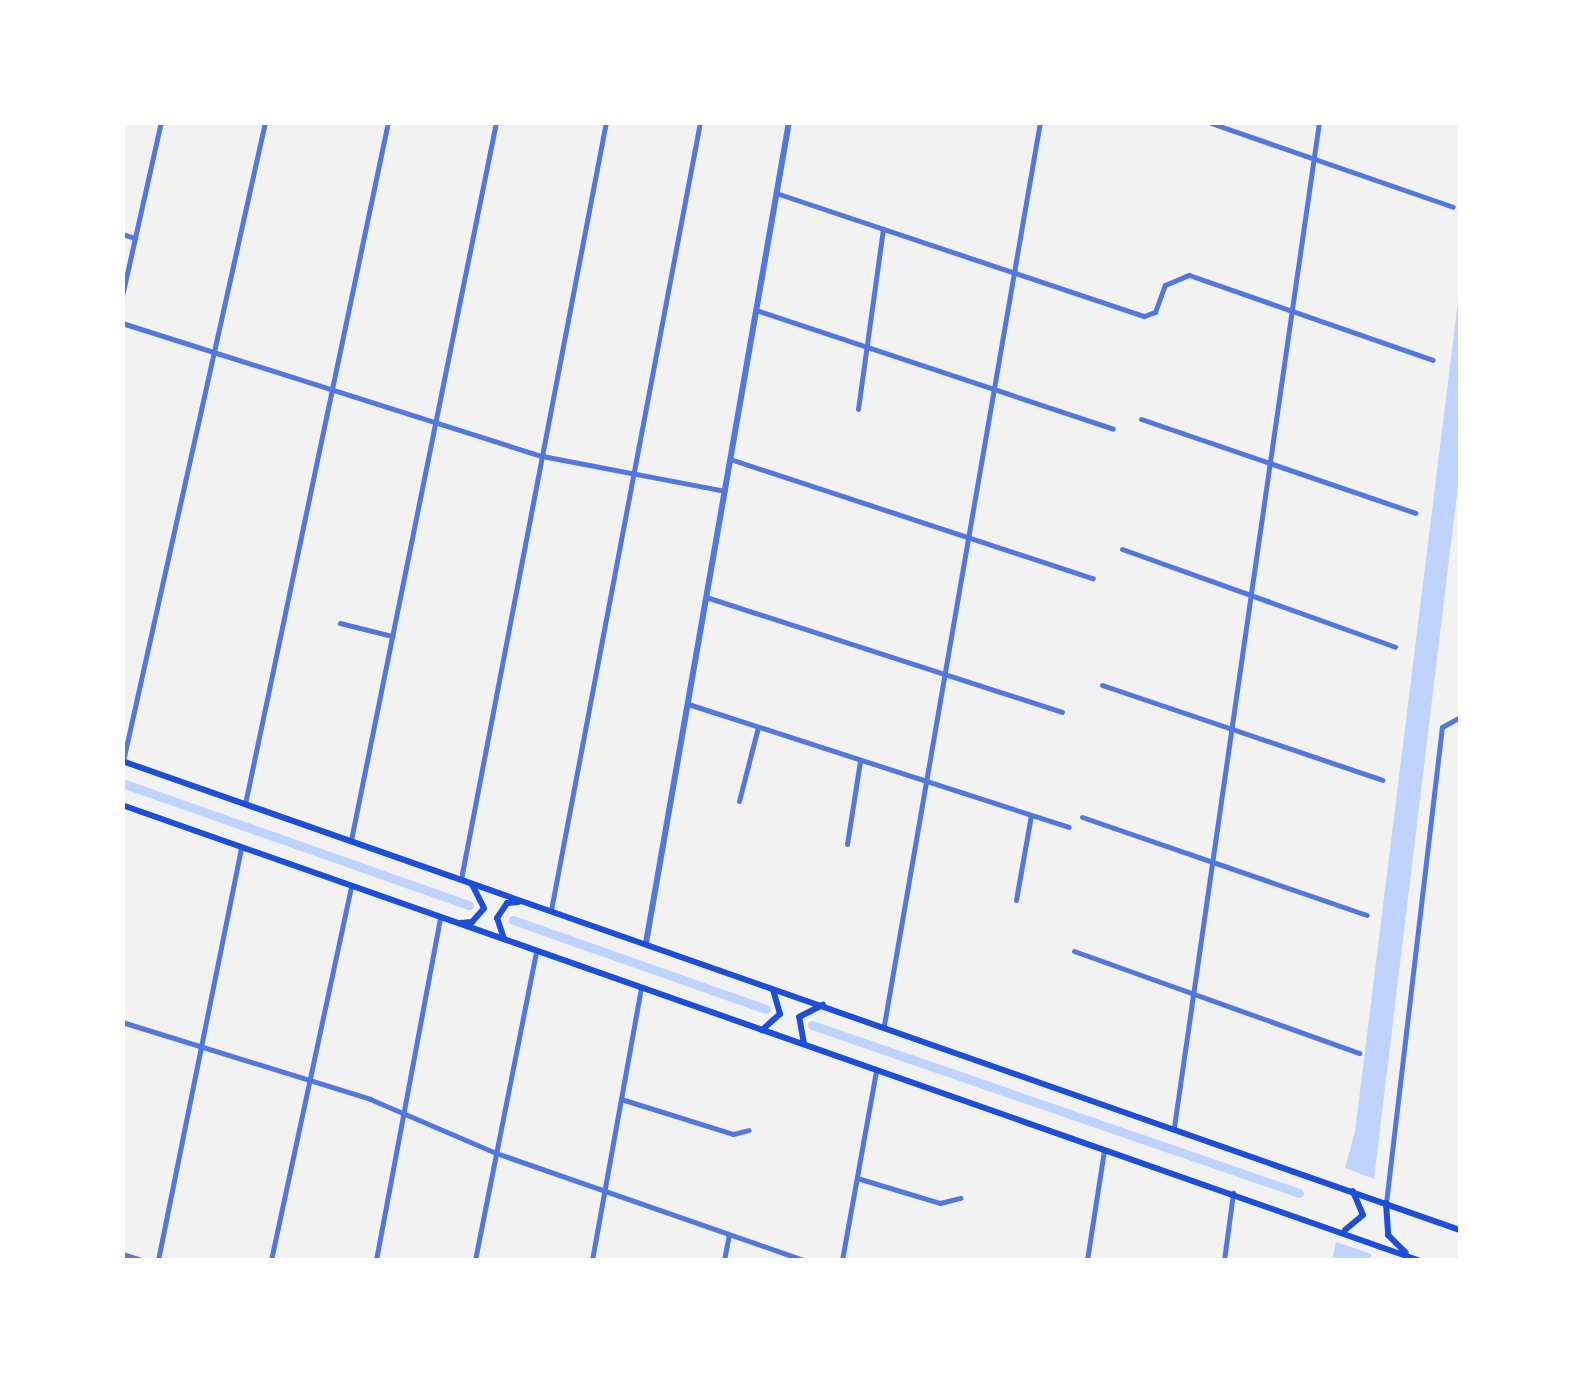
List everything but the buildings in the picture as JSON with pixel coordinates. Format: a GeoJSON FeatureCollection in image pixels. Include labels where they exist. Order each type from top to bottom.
{"type":"FeatureCollection","features":[{"type":"Feature","properties":{"kind":"main road"},"geometry":{"type":"LineString","coordinates":[[123,761],[1460,1230]]}},
{"type":"Feature","properties":{"kind":"main road"},"geometry":{"type":"LineString","coordinates":[[122,805],[1415,1259]]}},
{"type":"Feature","properties":{"kind":"main road"},"geometry":{"type":"LineString","coordinates":[[454,924],[472,922],[484,908],[471,882]]}},
{"type":"Feature","properties":{"kind":"main road"},"geometry":{"type":"LineString","coordinates":[[506,942],[497,918],[508,903],[524,901]]}},
{"type":"Feature","properties":{"kind":"main road"},"geometry":{"type":"LineString","coordinates":[[760,1030],[780,1014],[771,986]]}},
{"type":"Feature","properties":{"kind":"main road"},"geometry":{"type":"LineString","coordinates":[[808,1048],[797,1032],[799,1017],[824,1005]]}},
{"type":"Feature","properties":{"kind":"main road"},"geometry":{"type":"LineString","coordinates":[[1334,1229],[1349,1230],[1363,1215],[1352,1191]]}},
{"type":"Feature","properties":{"kind":"main road"},"geometry":{"type":"LineString","coordinates":[[1386,1204],[1388,1235],[1415,1259]]}},
{"type":"Feature","properties":{"kind":"street"},"geometry":{"type":"LineString","coordinates":[[122,296],[161,122]]}},
{"type":"Feature","properties":{"kind":"street"},"geometry":{"type":"LineString","coordinates":[[123,761],[265,122]]}},
{"type":"Feature","properties":{"kind":"street"},"geometry":{"type":"LineString","coordinates":[[245,804],[388,122]]}},
{"type":"Feature","properties":{"kind":"street"},"geometry":{"type":"LineString","coordinates":[[351,840],[496,122]]}},
{"type":"Feature","properties":{"kind":"street"},"geometry":{"type":"LineString","coordinates":[[461,879],[606,122]]}},
{"type":"Feature","properties":{"kind":"street"},"geometry":{"type":"LineString","coordinates":[[552,910],[700,122]]}},
{"type":"Feature","properties":{"kind":"street"},"geometry":{"type":"LineString","coordinates":[[646,943],[788,122]]}},
{"type":"Feature","properties":{"kind":"street"},"geometry":{"type":"LineString","coordinates":[[884,1025],[1040,122]]}},
{"type":"Feature","properties":{"kind":"street"},"geometry":{"type":"LineString","coordinates":[[1208,122],[1453,207]]}},
{"type":"Feature","properties":{"kind":"street"},"geometry":{"type":"LineString","coordinates":[[1174,1127],[1254,596],[1319,122]]}},
{"type":"Feature","properties":{"kind":"street"},"geometry":{"type":"LineString","coordinates":[[776,193],[1139,315],[1152,315],[1165,286],[1189,275],[1434,360]]}},
{"type":"Feature","properties":{"kind":"street"},"geometry":{"type":"LineString","coordinates":[[858,409],[883,228]]}},
{"type":"Feature","properties":{"kind":"street"},"geometry":{"type":"LineString","coordinates":[[122,234],[136,238]]}},
{"type":"Feature","properties":{"kind":"street"},"geometry":{"type":"LineString","coordinates":[[756,310],[1113,429]]}},
{"type":"Feature","properties":{"kind":"street"},"geometry":{"type":"LineString","coordinates":[[122,324],[542,456],[724,491]]}},
{"type":"Feature","properties":{"kind":"street"},"geometry":{"type":"LineString","coordinates":[[1141,419],[1416,512]]}},
{"type":"Feature","properties":{"kind":"street"},"geometry":{"type":"LineString","coordinates":[[730,459],[1094,578]]}},
{"type":"Feature","properties":{"kind":"street"},"geometry":{"type":"LineString","coordinates":[[1122,548],[1395,647]]}},
{"type":"Feature","properties":{"kind":"street"},"geometry":{"type":"LineString","coordinates":[[706,596],[1062,712]]}},
{"type":"Feature","properties":{"kind":"street"},"geometry":{"type":"LineString","coordinates":[[340,623],[392,636]]}},
{"type":"Feature","properties":{"kind":"street"},"geometry":{"type":"LineString","coordinates":[[1102,685],[1382,780]]}},
{"type":"Feature","properties":{"kind":"street"},"geometry":{"type":"LineString","coordinates":[[688,704],[1069,828]]}},
{"type":"Feature","properties":{"kind":"street"},"geometry":{"type":"LineString","coordinates":[[1386,1204],[1442,727],[1460,716]]}},
{"type":"Feature","properties":{"kind":"street"},"geometry":{"type":"LineString","coordinates":[[739,801],[758,728]]}},
{"type":"Feature","properties":{"kind":"street"},"geometry":{"type":"LineString","coordinates":[[847,844],[860,762]]}},
{"type":"Feature","properties":{"kind":"street"},"geometry":{"type":"LineString","coordinates":[[1016,900],[1030,815]]}},
{"type":"Feature","properties":{"kind":"street"},"geometry":{"type":"LineString","coordinates":[[1082,817],[1368,915]]}},
{"type":"Feature","properties":{"kind":"street"},"geometry":{"type":"LineString","coordinates":[[158,1260],[241,848]]}},
{"type":"Feature","properties":{"kind":"street"},"geometry":{"type":"LineString","coordinates":[[271,1260],[351,886]]}},
{"type":"Feature","properties":{"kind":"street"},"geometry":{"type":"LineString","coordinates":[[376,1260],[440,919]]}},
{"type":"Feature","properties":{"kind":"street"},"geometry":{"type":"LineString","coordinates":[[1074,951],[1359,1053]]}},
{"type":"Feature","properties":{"kind":"street"},"geometry":{"type":"LineString","coordinates":[[476,1260],[536,952]]}},
{"type":"Feature","properties":{"kind":"street"},"geometry":{"type":"LineString","coordinates":[[592,1260],[640,989]]}},
{"type":"Feature","properties":{"kind":"street"},"geometry":{"type":"LineString","coordinates":[[122,1022],[308,1079],[496,1152],[803,1260]]}},
{"type":"Feature","properties":{"kind":"street"},"geometry":{"type":"LineString","coordinates":[[842,1260],[876,1071]]}},
{"type":"Feature","properties":{"kind":"street"},"geometry":{"type":"LineString","coordinates":[[620,1099],[732,1134],[749,1130]]}},
{"type":"Feature","properties":{"kind":"street"},"geometry":{"type":"LineString","coordinates":[[1088,1260],[1104,1150]]}},
{"type":"Feature","properties":{"kind":"street"},"geometry":{"type":"LineString","coordinates":[[857,1178],[940,1203],[960,1198]]}},
{"type":"Feature","properties":{"kind":"street"},"geometry":{"type":"LineString","coordinates":[[1224,1260],[1233,1193]]}},
{"type":"Feature","properties":{"kind":"street"},"geometry":{"type":"LineString","coordinates":[[724,1260],[729,1235]]}},
{"type":"Feature","properties":{"kind":"street"},"geometry":{"type":"LineString","coordinates":[[122,1254],[142,1260]]}},
{"type":"Feature","properties":{"kind":"water"},"geometry":{"type":"Polygon","coordinates":[[[1460,285],[1460,469],[1374,1179],[1345,1168],[1355,1132],[1460,285]]]}},
{"type":"Feature","properties":{"kind":"water"},"geometry":{"type":"Polygon","coordinates":[[[1336,1242],[1371,1254],[1371,1260],[1332,1260],[1336,1242]]]}},
{"type":"Feature","properties":{"kind":"waterway"},"geometry":{"type":"LineString","coordinates":[[122,783],[469,905]]}},
{"type":"Feature","properties":{"kind":"waterway"},"geometry":{"type":"LineString","coordinates":[[513,920],[766,1009]]}},
{"type":"Feature","properties":{"kind":"waterway"},"geometry":{"type":"LineString","coordinates":[[812,1025],[1299,1193]]}}]}
